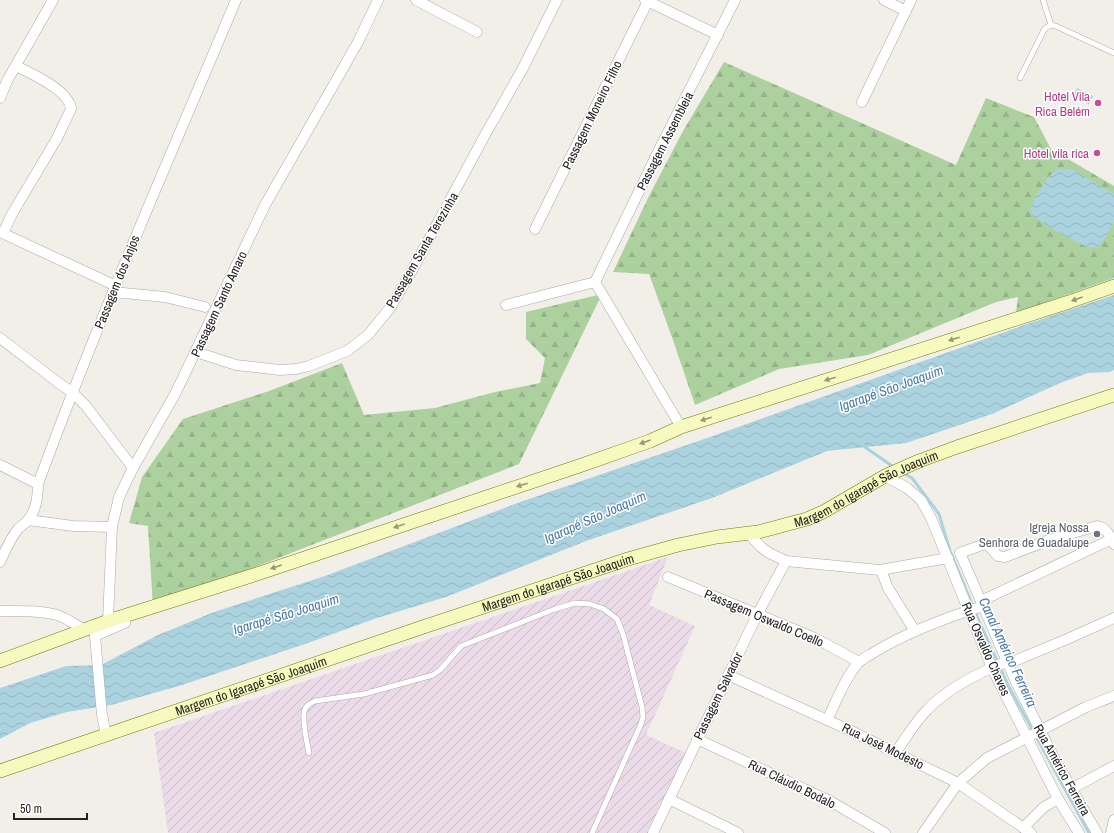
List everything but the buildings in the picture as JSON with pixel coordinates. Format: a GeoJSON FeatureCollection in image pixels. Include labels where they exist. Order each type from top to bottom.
{"type":"FeatureCollection","features":[{"type":"Feature","properties":{"kind":"street"},"geometry":{"type":"LineString","coordinates":[[0,98],[53,0]]}},
{"type":"Feature","properties":{"kind":"street","name":"Passagem dos Anjos"},"geometry":{"type":"LineString","coordinates":[[0,562],[10,540],[18,529],[28,520],[38,497],[38,484],[72,392],[236,0]]}},
{"type":"Feature","properties":{"kind":"street","name":"Passagem Santo Amaro"},"geometry":{"type":"LineString","coordinates":[[108,622],[112,527],[119,497],[133,468],[175,394],[196,352],[265,205],[358,42],[378,0]]}},
{"type":"Feature","properties":{"kind":"street"},"geometry":{"type":"LineString","coordinates":[[416,0],[477,32]]}},
{"type":"Feature","properties":{"kind":"street","name":"Passagem Santa Terezinha"},"geometry":{"type":"LineString","coordinates":[[196,352],[236,365],[280,370],[296,369],[309,366],[347,351],[368,335],[390,308],[409,276],[523,68],[557,0]]}},
{"type":"Feature","properties":{"kind":"street","name":"Passagem Assembleia"},"geometry":{"type":"LineString","coordinates":[[595,282],[735,0]]}},
{"type":"Feature","properties":{"kind":"street"},"geometry":{"type":"LineString","coordinates":[[884,0],[906,11]]}},
{"type":"Feature","properties":{"kind":"street"},"geometry":{"type":"LineString","coordinates":[[862,102],[911,0]]}},
{"type":"Feature","properties":{"kind":"street"},"geometry":{"type":"LineString","coordinates":[[646,1],[718,35]]}},
{"type":"Feature","properties":{"kind":"street","name":"Passagem Moneiro Filho"},"geometry":{"type":"LineString","coordinates":[[536,229],[646,1]]}},
{"type":"Feature","properties":{"kind":"street"},"geometry":{"type":"LineString","coordinates":[[16,66],[41,79],[64,96],[69,101],[71,109],[56,140],[1,233],[114,289],[205,307]]}},
{"type":"Feature","properties":{"kind":"street"},"geometry":{"type":"LineString","coordinates":[[506,305],[595,282],[681,427]]}},
{"type":"Feature","properties":{"kind":"street"},"geometry":{"type":"LineString","coordinates":[[0,661],[125,616],[258,574],[582,465],[650,441],[681,427],[1114,286]]}},
{"type":"Feature","properties":{"kind":"street"},"geometry":{"type":"LineString","coordinates":[[0,338],[72,392],[86,406],[133,468]]}},
{"type":"Feature","properties":{"kind":"street","name":"Margem do Igarapé São Joaquim"},"geometry":{"type":"LineString","coordinates":[[0,771],[628,559],[678,544],[776,528],[807,519],[823,512],[886,476],[957,447],[1114,395]]}},
{"type":"Feature","properties":{"kind":"street"},"geometry":{"type":"LineString","coordinates":[[0,465],[38,484]]}},
{"type":"Feature","properties":{"kind":"street","name":"Rua Osvaldo Chaves"},"geometry":{"type":"LineString","coordinates":[[886,476],[907,488],[921,500],[931,518],[948,558],[976,607],[1000,665],[1033,734],[1058,799],[1079,833]]}},
{"type":"Feature","properties":{"kind":"street"},"geometry":{"type":"LineString","coordinates":[[28,520],[67,525],[112,527]]}},
{"type":"Feature","properties":{"kind":"street","name":"Rua Américo Ferreira"},"geometry":{"type":"LineString","coordinates":[[1098,833],[1071,789],[1033,734],[1000,665],[976,607],[960,553],[987,544],[998,556],[1005,557],[1050,540],[1097,526],[1103,528],[1113,540]]}},
{"type":"Feature","properties":{"kind":"street"},"geometry":{"type":"LineString","coordinates":[[748,533],[769,553],[786,561],[881,570],[948,558]]}},
{"type":"Feature","properties":{"kind":"street"},"geometry":{"type":"LineString","coordinates":[[827,720],[859,662],[915,631],[976,607],[1113,540]]}},
{"type":"Feature","properties":{"kind":"street","name":"Passagem Salvador"},"geometry":{"type":"LineString","coordinates":[[653,833],[757,615],[786,561]]}},
{"type":"Feature","properties":{"kind":"street"},"geometry":{"type":"LineString","coordinates":[[881,570],[888,588],[915,631]]}},
{"type":"Feature","properties":{"kind":"street","name":"Passagem Oswaldo Coello"},"geometry":{"type":"LineString","coordinates":[[668,577],[815,638],[859,662]]}},
{"type":"Feature","properties":{"kind":"street"},"geometry":{"type":"LineString","coordinates":[[0,611],[58,615],[66,618],[84,630]]}},
{"type":"Feature","properties":{"kind":"street"},"geometry":{"type":"LineString","coordinates":[[106,735],[102,715],[95,636],[126,623],[125,616]]}},
{"type":"Feature","properties":{"kind":"street"},"geometry":{"type":"LineString","coordinates":[[896,752],[916,723],[937,700],[953,688],[1000,665],[1065,640],[1114,618]]}},
{"type":"Feature","properties":{"kind":"street","name":"Rua José Modesto"},"geometry":{"type":"LineString","coordinates":[[728,675],[896,752],[958,783],[1027,830]]}},
{"type":"Feature","properties":{"kind":"street"},"geometry":{"type":"LineString","coordinates":[[923,833],[958,783],[987,758],[1086,708],[1114,696]]}},
{"type":"Feature","properties":{"kind":"street","name":"Rua Cláudio Bodalo"},"geometry":{"type":"LineString","coordinates":[[697,739],[830,802],[885,833]]}},
{"type":"Feature","properties":{"kind":"street"},"geometry":{"type":"LineString","coordinates":[[1071,789],[1114,766]]}},
{"type":"Feature","properties":{"kind":"street"},"geometry":{"type":"LineString","coordinates":[[669,799],[738,833]]}},
{"type":"Feature","properties":{"kind":"street"},"geometry":{"type":"LineString","coordinates":[[1027,830],[1044,807],[1058,799]]}},
{"type":"Feature","properties":{"kind":"street"},"geometry":{"type":"LineString","coordinates":[[1111,833],[1114,820]]}},
{"type":"Feature","properties":{"kind":"lane"},"geometry":{"type":"LineString","coordinates":[[1043,0],[1051,25]]}},
{"type":"Feature","properties":{"kind":"lane"},"geometry":{"type":"LineString","coordinates":[[1020,78],[1044,30],[1051,25],[1114,53]]}},
{"type":"Feature","properties":{"kind":"lane"},"geometry":{"type":"LineString","coordinates":[[309,753],[304,709],[309,704],[375,692],[433,675],[440,670],[461,646],[555,609],[574,603],[590,604],[604,609],[617,619],[623,634],[642,707],[643,717],[592,833]]}},
{"type":"Feature","properties":{"kind":"shaded area"},"geometry":{"type":"Polygon","coordinates":[[[668,557],[649,605],[695,626],[646,735],[686,753],[648,833],[168,833],[154,733],[668,557]]]}},
{"type":"Feature","properties":{"kind":"green space"},"geometry":{"type":"Polygon","coordinates":[[[724,62],[956,165],[986,98],[1034,117],[1051,149],[1114,186],[1114,278],[1016,313],[1018,297],[996,302],[868,355],[779,369],[695,405],[649,274],[613,272],[649,196],[683,131],[724,62]]]}},
{"type":"Feature","properties":{"kind":"green space"},"geometry":{"type":"Polygon","coordinates":[[[602,294],[519,464],[153,607],[148,526],[129,523],[142,477],[183,419],[269,391],[342,363],[364,415],[435,408],[495,392],[540,383],[545,358],[526,339],[526,312],[602,294]]]}},
{"type":"Feature","properties":{"kind":"water"},"geometry":{"type":"Polygon","coordinates":[[[1077,88],[1093,96],[1089,104],[1073,97],[1077,88]]]}},
{"type":"Feature","properties":{"kind":"water"},"geometry":{"type":"Polygon","coordinates":[[[1059,169],[1073,170],[1114,194],[1114,221],[1106,237],[1097,248],[1087,247],[1056,231],[1034,217],[1030,210],[1034,200],[1049,176],[1059,169]]]}},
{"type":"Feature","properties":{"kind":"water","name":"Igarapé São Joaquim"},"geometry":{"type":"Polygon","coordinates":[[[1114,295],[1114,370],[1110,372],[1088,373],[1060,383],[992,414],[906,443],[827,451],[712,498],[586,541],[446,597],[377,618],[308,643],[179,686],[111,705],[67,712],[30,723],[0,739],[0,688],[66,666],[101,665],[158,635],[214,612],[325,576],[523,501],[713,436],[1027,324],[1114,295]]]}},
{"type":"Feature","properties":{"kind":"waterway"},"geometry":{"type":"LineString","coordinates":[[862,445],[895,468]]}},
{"type":"Feature","properties":{"kind":"waterway","name":"Canal Américo Ferreira"},"geometry":{"type":"LineString","coordinates":[[902,472],[912,478],[939,514],[950,551],[979,621],[1009,687],[1089,833]]}},
{"type":"Feature","properties":{"kind":"place","name":"Hotel Vila Rica Belém"},"geometry":{"type":"Point","coordinates":[1098,103]}},
{"type":"Feature","properties":{"kind":"place","name":"Hotel vila rica"},"geometry":{"type":"Point","coordinates":[1097,153]}},
{"type":"Feature","properties":{"kind":"place","name":"Igreja Nossa Senhora de Guadalupe"},"geometry":{"type":"Point","coordinates":[1097,534]}}]}
